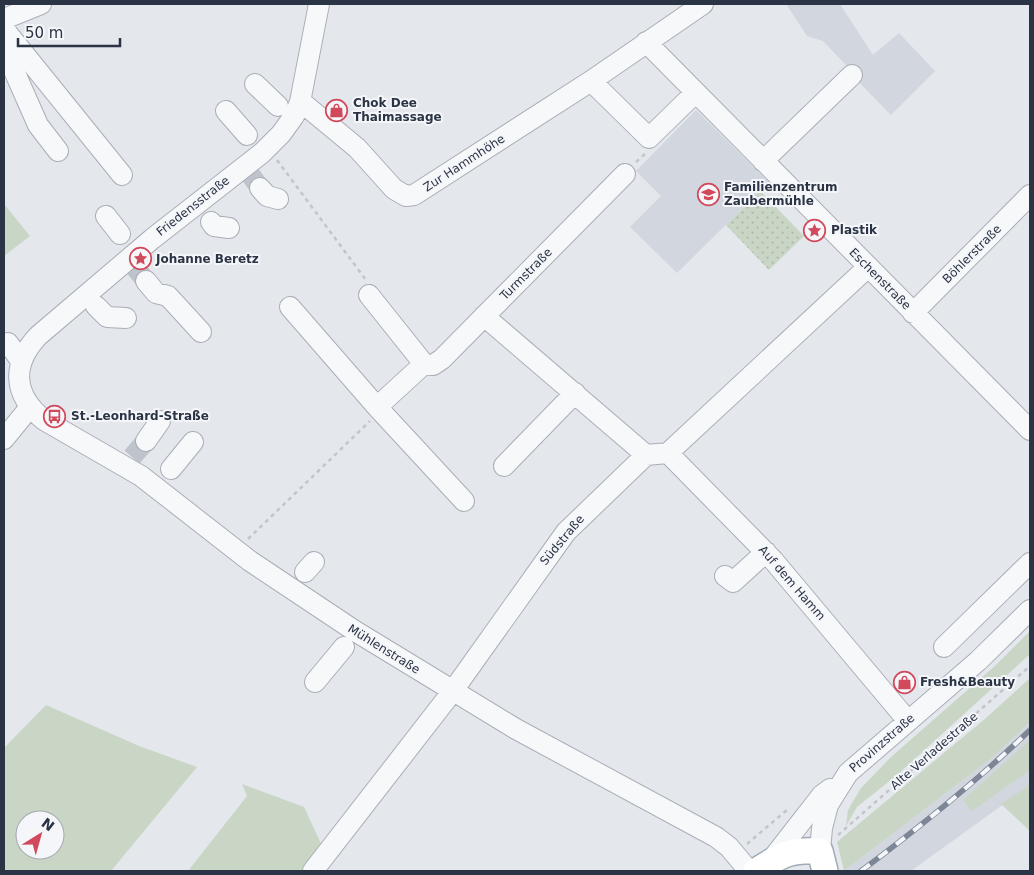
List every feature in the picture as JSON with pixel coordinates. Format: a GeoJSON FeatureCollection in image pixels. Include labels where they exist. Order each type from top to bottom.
{"type":"FeatureCollection","features":[{"type":"Feature","properties":{"kind":"main road"},"geometry":{"type":"LineString","coordinates":[[758,868],[793,851],[828,852]]}},
{"type":"Feature","properties":{"kind":"street"},"geometry":{"type":"LineString","coordinates":[[13,11],[41,4]]}},
{"type":"Feature","properties":{"kind":"street","name":"Zur Hammhöhe"},"geometry":{"type":"LineString","coordinates":[[289,109],[306,104],[357,148],[394,189],[410,196],[591,81],[703,4]]}},
{"type":"Feature","properties":{"kind":"street","name":"Friedensstraße"},"geometry":{"type":"LineString","coordinates":[[30,407],[20,386],[11,353],[28,348],[38,336],[92,301],[132,256],[210,216],[252,176],[258,145],[289,109],[316,5]]}},
{"type":"Feature","properties":{"kind":"street"},"geometry":{"type":"LineString","coordinates":[[4,29],[122,175]]}},
{"type":"Feature","properties":{"kind":"street","name":"Eschenstraße"},"geometry":{"type":"LineString","coordinates":[[646,42],[1030,430]]}},
{"type":"Feature","properties":{"kind":"street"},"geometry":{"type":"LineString","coordinates":[[4,48],[38,125],[58,151]]}},
{"type":"Feature","properties":{"kind":"street"},"geometry":{"type":"LineString","coordinates":[[764,161],[852,75]]}},
{"type":"Feature","properties":{"kind":"street"},"geometry":{"type":"LineString","coordinates":[[591,81],[649,138],[695,92]]}},
{"type":"Feature","properties":{"kind":"street"},"geometry":{"type":"LineString","coordinates":[[255,84],[289,109]]}},
{"type":"Feature","properties":{"kind":"street"},"geometry":{"type":"LineString","coordinates":[[226,112],[258,145]]}},
{"type":"Feature","properties":{"kind":"street","name":"Turmstraße"},"geometry":{"type":"LineString","coordinates":[[379,409],[424,364],[433,365],[440,360],[624,174]]}},
{"type":"Feature","properties":{"kind":"street"},"geometry":{"type":"LineString","coordinates":[[252,176],[266,196],[278,199]]}},
{"type":"Feature","properties":{"kind":"street","name":"Böhlerstraße"},"geometry":{"type":"LineString","coordinates":[[913,313],[1030,195]]}},
{"type":"Feature","properties":{"kind":"street"},"geometry":{"type":"LineString","coordinates":[[106,216],[156,293],[168,296],[201,332]]}},
{"type":"Feature","properties":{"kind":"street"},"geometry":{"type":"LineString","coordinates":[[484,316],[646,455],[668,453],[868,267]]}},
{"type":"Feature","properties":{"kind":"street"},"geometry":{"type":"LineString","coordinates":[[370,295],[424,364]]}},
{"type":"Feature","properties":{"kind":"street"},"geometry":{"type":"LineString","coordinates":[[92,301],[107,317],[126,318]]}},
{"type":"Feature","properties":{"kind":"street"},"geometry":{"type":"LineString","coordinates":[[290,307],[379,409],[464,501]]}},
{"type":"Feature","properties":{"kind":"street"},"geometry":{"type":"LineString","coordinates":[[504,466],[575,393]]}},
{"type":"Feature","properties":{"kind":"street"},"geometry":{"type":"LineString","coordinates":[[4,439],[30,407]]}},
{"type":"Feature","properties":{"kind":"street","name":"Mühlenstraße"},"geometry":{"type":"LineString","coordinates":[[30,407],[51,425],[163,479],[236,550],[302,577],[349,639],[452,692],[525,734],[716,837],[758,868]]}},
{"type":"Feature","properties":{"kind":"street"},"geometry":{"type":"LineString","coordinates":[[146,440],[160,421]]}},
{"type":"Feature","properties":{"kind":"street"},"geometry":{"type":"LineString","coordinates":[[163,479],[193,442]]}},
{"type":"Feature","properties":{"kind":"street","name":"Auf dem Hamm"},"geometry":{"type":"LineString","coordinates":[[668,453],[766,552],[908,721]]}},
{"type":"Feature","properties":{"kind":"street","name":"Südstraße"},"geometry":{"type":"LineString","coordinates":[[313,871],[452,692],[562,537],[646,455]]}},
{"type":"Feature","properties":{"kind":"street"},"geometry":{"type":"LineString","coordinates":[[725,576],[731,582],[735,581],[766,552]]}},
{"type":"Feature","properties":{"kind":"street"},"geometry":{"type":"LineString","coordinates":[[944,648],[1030,564]]}},
{"type":"Feature","properties":{"kind":"street","name":"Provinzstraße"},"geometry":{"type":"LineString","coordinates":[[828,852],[822,828],[828,805],[844,778],[863,758],[978,661],[1030,610]]}},
{"type":"Feature","properties":{"kind":"street"},"geometry":{"type":"LineString","coordinates":[[315,682],[349,639]]}},
{"type":"Feature","properties":{"kind":"street"},"geometry":{"type":"LineString","coordinates":[[758,868],[822,795],[844,778]]}},
{"type":"Feature","properties":{"kind":"path"},"geometry":{"type":"LineString","coordinates":[[258,145],[371,288],[370,295]]}},
{"type":"Feature","properties":{"kind":"path"},"geometry":{"type":"LineString","coordinates":[[236,550],[379,409]]}},
{"type":"Feature","properties":{"kind":"path","name":"Alte Verladestraße"},"geometry":{"type":"LineString","coordinates":[[828,852],[1030,666]]}},
{"type":"Feature","properties":{"kind":"path"},"geometry":{"type":"LineString","coordinates":[[729,847],[736,843],[748,843],[788,810]]}},
{"type":"Feature","properties":{"kind":"shaded area"},"geometry":{"type":"Polygon","coordinates":[[[786,4],[840,4],[873,55],[899,33],[935,71],[891,115],[849,72],[852,69],[823,41],[807,36],[786,4]]]}},
{"type":"Feature","properties":{"kind":"shaded area","name":"Familienzentrum Zaubermühle"},"geometry":{"type":"Polygon","coordinates":[[[696,110],[769,182],[677,273],[630,227],[661,196],[636,171],[696,110]]]}},
{"type":"Feature","properties":{"kind":"shaded area"},"geometry":{"type":"Polygon","coordinates":[[[1030,722],[1030,785],[911,871],[844,871],[993,757],[1030,722]]]}},
{"type":"Feature","properties":{"kind":"green space"},"geometry":{"type":"Polygon","coordinates":[[[760,191],[804,236],[769,270],[726,225],[760,191]]]}},
{"type":"Feature","properties":{"kind":"green space"},"geometry":{"type":"Polygon","coordinates":[[[4,204],[30,236],[4,256],[4,204]]]}},
{"type":"Feature","properties":{"kind":"green space"},"geometry":{"type":"Polygon","coordinates":[[[1030,631],[1030,654],[897,775],[857,807],[846,826],[848,810],[861,788],[891,757],[996,665],[1030,631]]]}},
{"type":"Feature","properties":{"kind":"green space"},"geometry":{"type":"Polygon","coordinates":[[[1030,678],[1030,722],[993,757],[844,871],[837,842],[986,718],[1030,678]]]}},
{"type":"Feature","properties":{"kind":"green space"},"geometry":{"type":"Polygon","coordinates":[[[46,705],[139,746],[197,767],[111,871],[4,871],[4,748],[46,705]]]}},
{"type":"Feature","properties":{"kind":"green space"},"geometry":{"type":"Polygon","coordinates":[[[1030,740],[1030,770],[972,811],[963,800],[1030,740]]]}},
{"type":"Feature","properties":{"kind":"green space"},"geometry":{"type":"Polygon","coordinates":[[[242,784],[304,807],[324,850],[306,871],[188,871],[247,796],[242,784]]]}},
{"type":"Feature","properties":{"kind":"green space"},"geometry":{"type":"Polygon","coordinates":[[[1030,785],[1030,831],[1001,804],[1030,785]]]}},
{"type":"Feature","properties":{"kind":"tunnel"},"geometry":{"type":"LineString","coordinates":[[250,174],[260,188]]}},
{"type":"Feature","properties":{"kind":"tunnel"},"geometry":{"type":"LineString","coordinates":[[134,266],[146,281]]}},
{"type":"Feature","properties":{"kind":"tunnel"},"geometry":{"type":"LineString","coordinates":[[132,457],[146,441]]}},
{"type":"Feature","properties":{"kind":"railway"},"geometry":{"type":"LineString","coordinates":[[861,871],[948,803],[1030,730]]}},
{"type":"Feature","properties":{"kind":"place","name":"Chok Dee Thaimassage"},"geometry":{"type":"Point","coordinates":[337,110]}},
{"type":"Feature","properties":{"kind":"place","name":"Familienzentrum Zaubermühle"},"geometry":{"type":"Point","coordinates":[708,194]}},
{"type":"Feature","properties":{"kind":"place","name":"Plastik"},"geometry":{"type":"Point","coordinates":[815,230]}},
{"type":"Feature","properties":{"kind":"place","name":"Johanne Beretz"},"geometry":{"type":"Point","coordinates":[140,259]}},
{"type":"Feature","properties":{"kind":"place","name":"St.-Leonhard-Straße"},"geometry":{"type":"Point","coordinates":[55,416]}},
{"type":"Feature","properties":{"kind":"place","name":"Fresh&Beauty"},"geometry":{"type":"Point","coordinates":[904,682]}}]}
